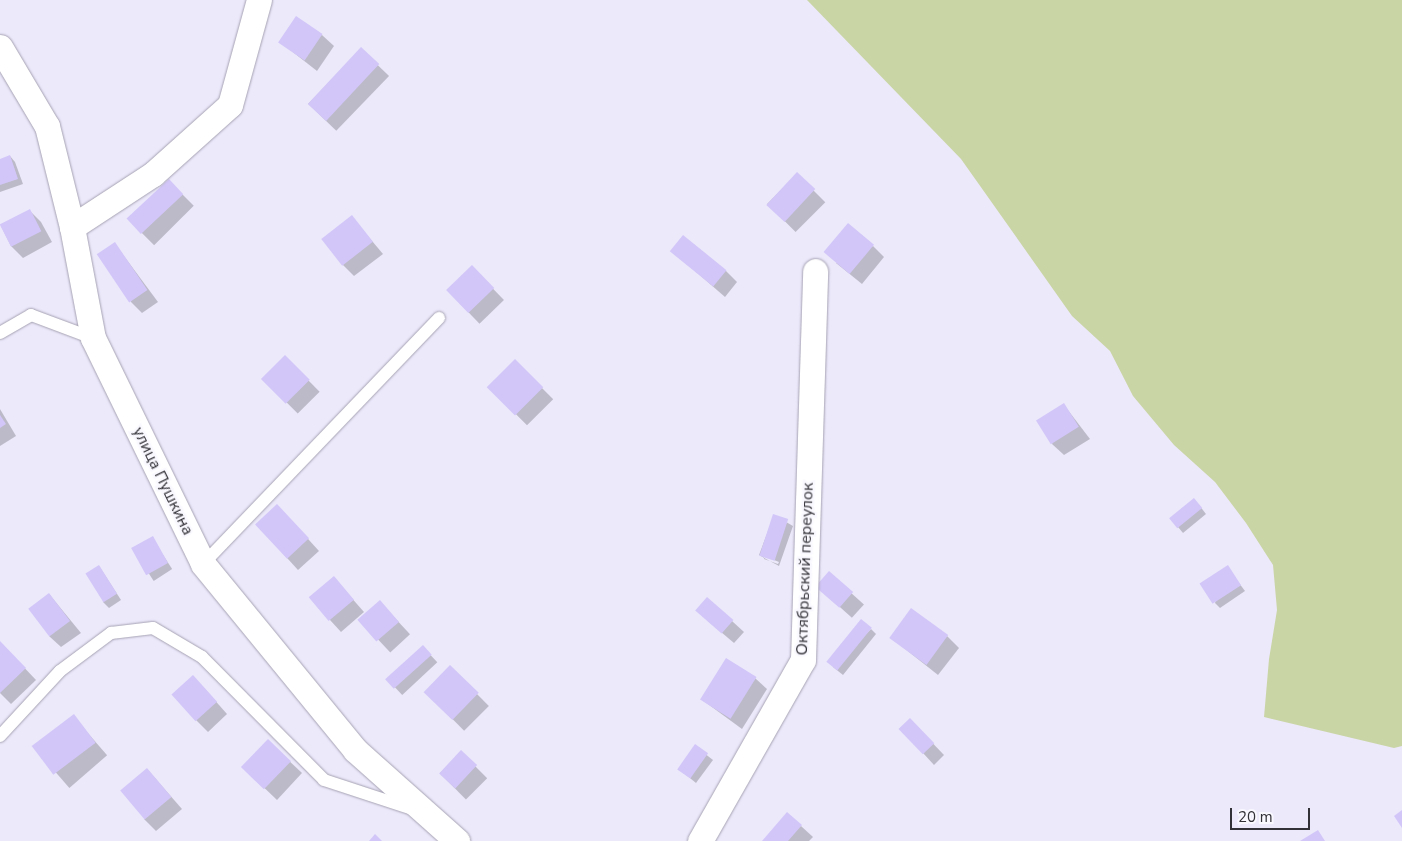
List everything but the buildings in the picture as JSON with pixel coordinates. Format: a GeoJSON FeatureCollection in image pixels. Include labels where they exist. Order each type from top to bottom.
{"type":"FeatureCollection","features":[{"type":"Feature","properties":{"kind":"street"},"geometry":{"type":"LineString","coordinates":[[72,227],[153,174],[230,105],[259,0]]}},
{"type":"Feature","properties":{"kind":"street","name":"улица Пушкина"},"geometry":{"type":"LineString","coordinates":[[0,47],[47,126],[72,227],[93,338],[204,564],[355,750],[458,841]]}},
{"type":"Feature","properties":{"kind":"street","name":"Октябрьский переулок"},"geometry":{"type":"LineString","coordinates":[[700,841],[803,660],[815,271]]}},
{"type":"Feature","properties":{"kind":"lane"},"geometry":{"type":"LineString","coordinates":[[0,333],[31,315],[93,338]]}},
{"type":"Feature","properties":{"kind":"lane"},"geometry":{"type":"LineString","coordinates":[[204,564],[439,318]]}},
{"type":"Feature","properties":{"kind":"lane"},"geometry":{"type":"LineString","coordinates":[[0,736],[60,670],[111,633],[153,628],[202,657],[324,780],[426,813]]}},
{"type":"Feature","properties":{"kind":"green space"},"geometry":{"type":"Polygon","coordinates":[[[807,0],[1402,0],[1402,746],[1394,748],[1264,717],[1269,659],[1277,610],[1273,565],[1246,523],[1215,482],[1174,445],[1133,396],[1110,351],[1072,316],[961,159],[807,0]]]}}]}
